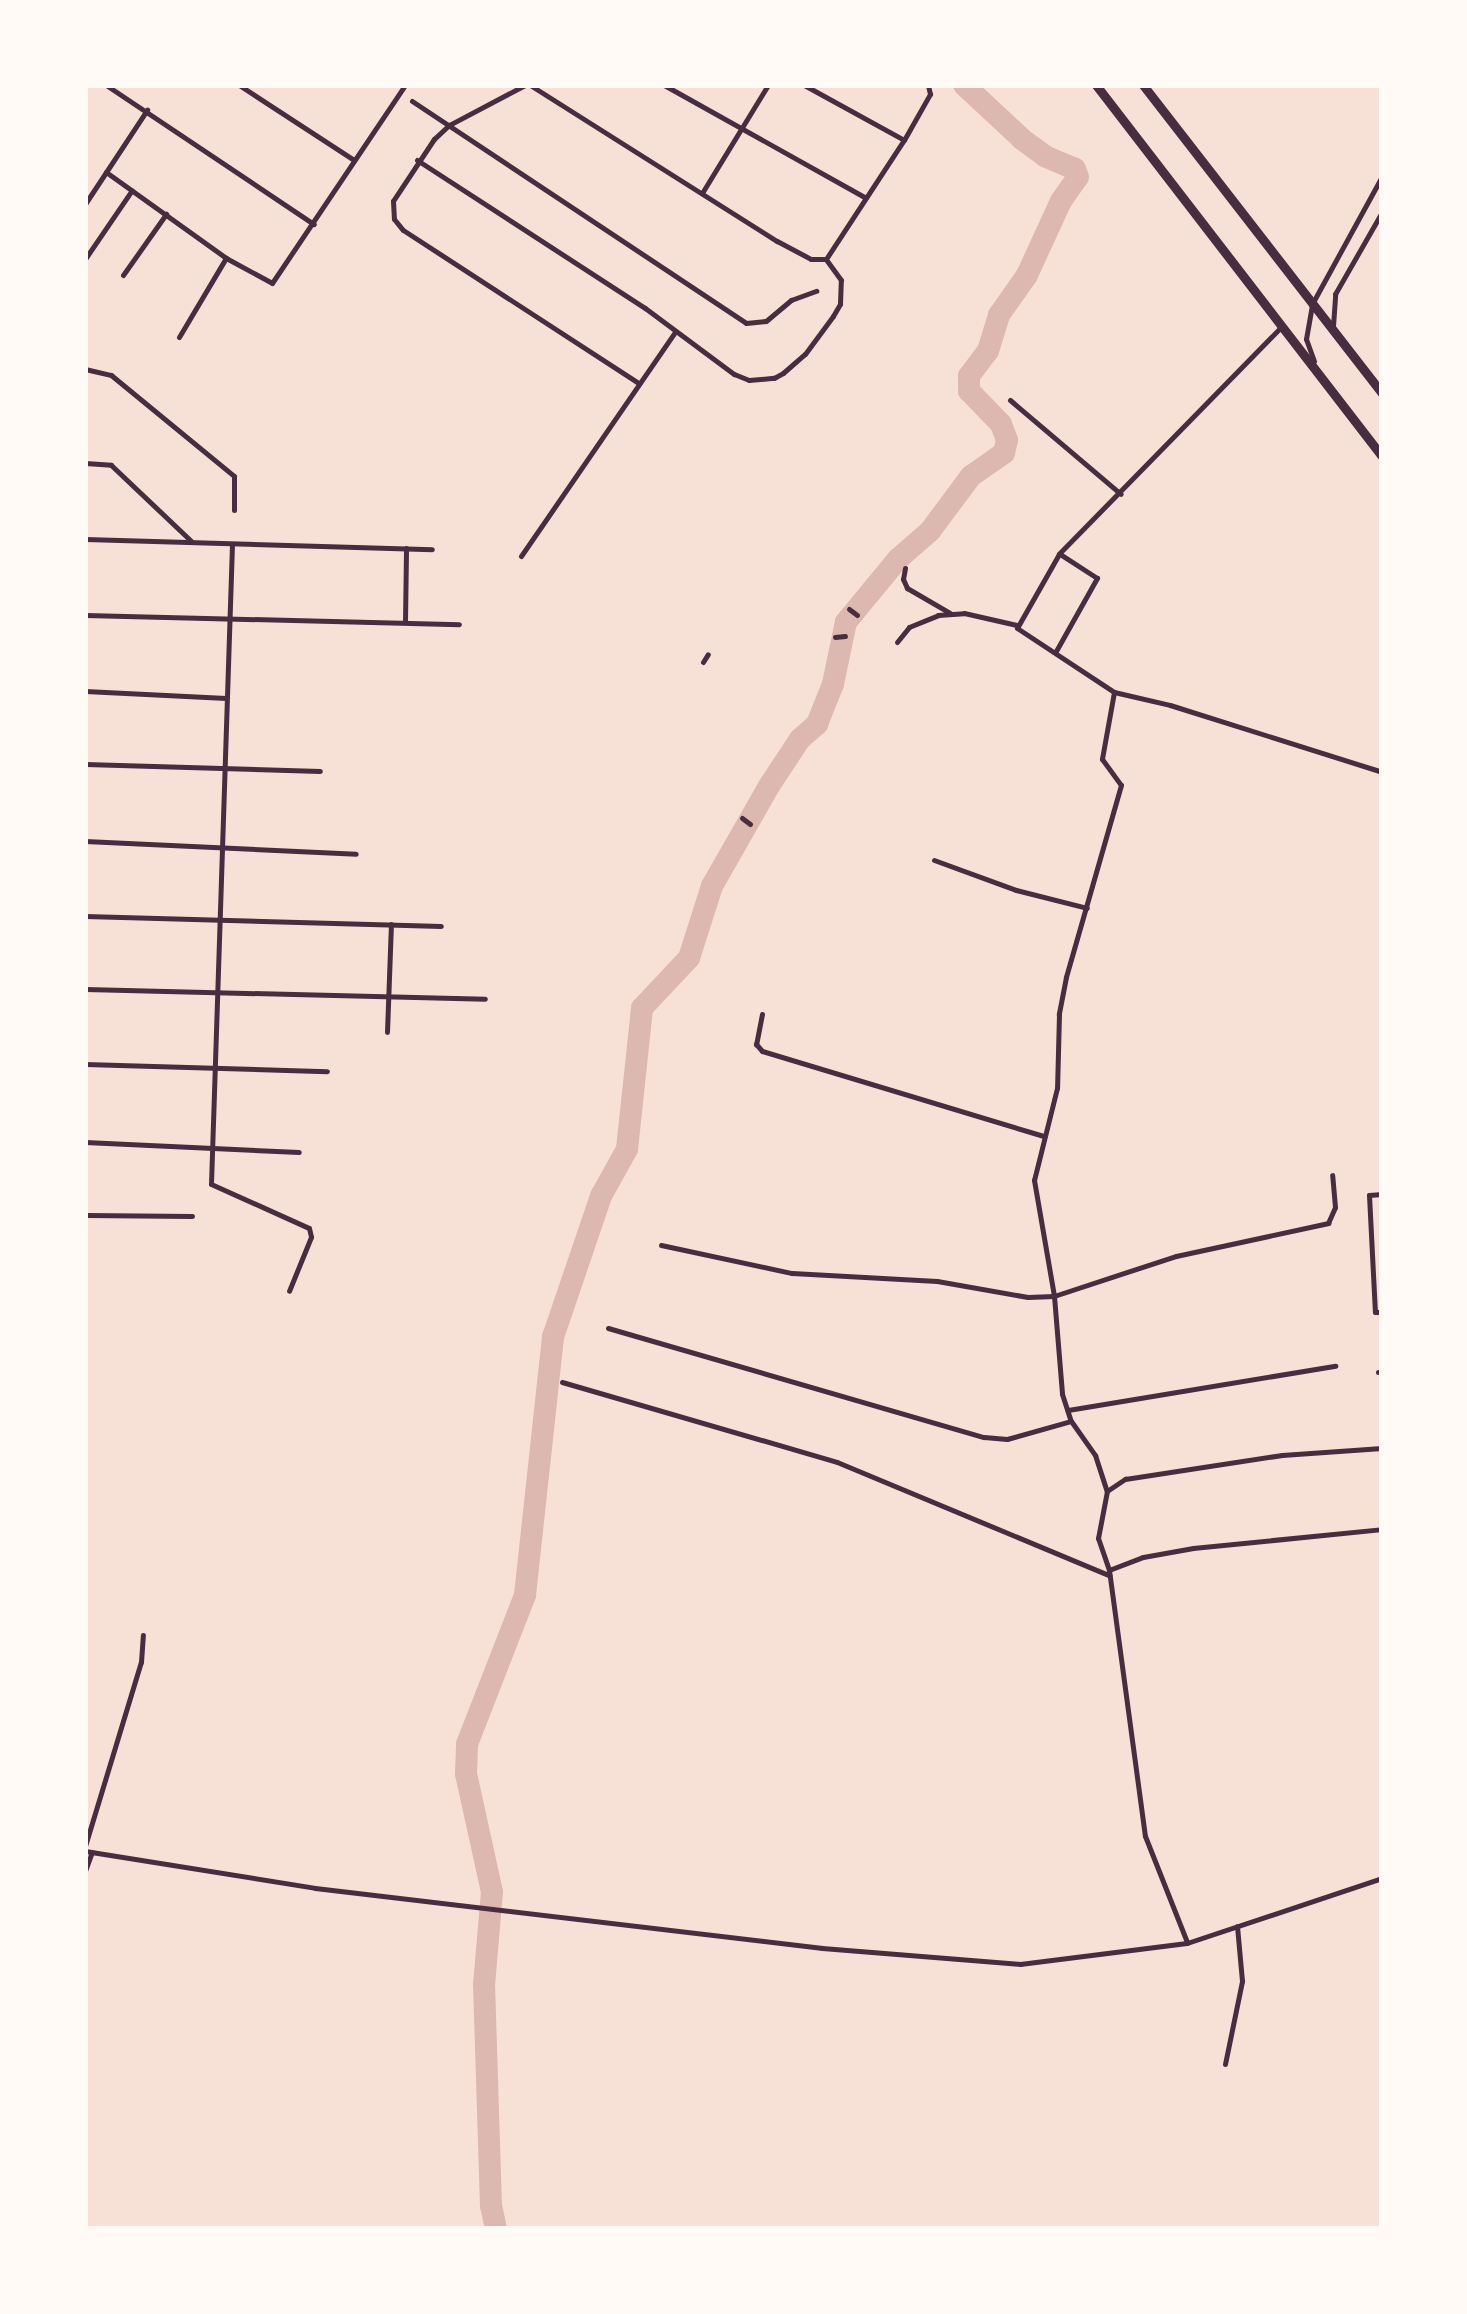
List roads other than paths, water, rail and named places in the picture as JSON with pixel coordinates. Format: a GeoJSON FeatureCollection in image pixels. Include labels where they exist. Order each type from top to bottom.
{"type":"FeatureCollection","features":[{"type":"Feature","properties":{"kind":"main road"},"geometry":{"type":"LineString","coordinates":[[1096,85],[1382,456]]}},
{"type":"Feature","properties":{"kind":"main road"},"geometry":{"type":"LineString","coordinates":[[1142,85],[1382,393]]}},
{"type":"Feature","properties":{"kind":"street"},"geometry":{"type":"LineString","coordinates":[[240,85],[355,160]]}},
{"type":"Feature","properties":{"kind":"street"},"geometry":{"type":"LineString","coordinates":[[389,85],[400,92]]}},
{"type":"Feature","properties":{"kind":"street"},"geometry":{"type":"LineString","coordinates":[[106,172],[226,258],[272,283],[405,85]]}},
{"type":"Feature","properties":{"kind":"street"},"geometry":{"type":"LineString","coordinates":[[417,160],[645,308],[734,374],[749,380],[774,378],[804,354],[840,304],[842,280],[826,260],[811,259],[528,85],[449,125],[417,160],[393,201],[394,219],[403,230],[639,383]]}},
{"type":"Feature","properties":{"kind":"street"},"geometry":{"type":"LineString","coordinates":[[664,85],[866,198]]}},
{"type":"Feature","properties":{"kind":"street"},"geometry":{"type":"LineString","coordinates":[[702,193],[768,85]]}},
{"type":"Feature","properties":{"kind":"street"},"geometry":{"type":"LineString","coordinates":[[804,85],[904,140]]}},
{"type":"Feature","properties":{"kind":"street"},"geometry":{"type":"LineString","coordinates":[[826,260],[904,140],[930,94],[928,85]]}},
{"type":"Feature","properties":{"kind":"street"},"geometry":{"type":"LineString","coordinates":[[110,86],[314,224]]}},
{"type":"Feature","properties":{"kind":"street"},"geometry":{"type":"LineString","coordinates":[[412,101],[746,323],[766,321],[791,300],[816,290]]}},
{"type":"Feature","properties":{"kind":"street"},"geometry":{"type":"LineString","coordinates":[[85,204],[147,110]]}},
{"type":"Feature","properties":{"kind":"street"},"geometry":{"type":"LineString","coordinates":[[1319,372],[1306,339],[1312,304],[1382,176]]}},
{"type":"Feature","properties":{"kind":"street"},"geometry":{"type":"LineString","coordinates":[[85,259],[132,190]]}},
{"type":"Feature","properties":{"kind":"street"},"geometry":{"type":"LineString","coordinates":[[1333,333],[1335,294],[1382,213]]}},
{"type":"Feature","properties":{"kind":"street"},"geometry":{"type":"LineString","coordinates":[[123,275],[166,214]]}},
{"type":"Feature","properties":{"kind":"street"},"geometry":{"type":"LineString","coordinates":[[179,337],[226,258]]}},
{"type":"Feature","properties":{"kind":"street"},"geometry":{"type":"LineString","coordinates":[[1016,625],[1059,554],[1122,494],[1280,328]]}},
{"type":"Feature","properties":{"kind":"street"},"geometry":{"type":"LineString","coordinates":[[522,556],[674,332]]}},
{"type":"Feature","properties":{"kind":"street"},"geometry":{"type":"LineString","coordinates":[[85,368],[111,375],[234,476],[234,510]]}},
{"type":"Feature","properties":{"kind":"street"},"geometry":{"type":"LineString","coordinates":[[1010,400],[1122,494]]}},
{"type":"Feature","properties":{"kind":"street"},"geometry":{"type":"LineString","coordinates":[[85,463],[111,465],[192,542]]}},
{"type":"Feature","properties":{"kind":"street"},"geometry":{"type":"LineString","coordinates":[[85,539],[432,549]]}},
{"type":"Feature","properties":{"kind":"street"},"geometry":{"type":"LineString","coordinates":[[232,544],[212,1184],[309,1228],[311,1237],[288,1291]]}},
{"type":"Feature","properties":{"kind":"street"},"geometry":{"type":"LineString","coordinates":[[405,622],[406,548]]}},
{"type":"Feature","properties":{"kind":"street"},"geometry":{"type":"LineString","coordinates":[[1056,650],[1097,578],[1059,554]]}},
{"type":"Feature","properties":{"kind":"street"},"geometry":{"type":"LineString","coordinates":[[905,568],[907,588],[952,614],[1016,625],[1114,692],[1170,705],[1382,772]]}},
{"type":"Feature","properties":{"kind":"street"},"geometry":{"type":"LineString","coordinates":[[849,609],[857,615]]}},
{"type":"Feature","properties":{"kind":"street"},"geometry":{"type":"LineString","coordinates":[[85,614],[459,624]]}},
{"type":"Feature","properties":{"kind":"street"},"geometry":{"type":"LineString","coordinates":[[897,642],[920,620],[952,614]]}},
{"type":"Feature","properties":{"kind":"street"},"geometry":{"type":"LineString","coordinates":[[703,662],[708,654]]}},
{"type":"Feature","properties":{"kind":"street"},"geometry":{"type":"LineString","coordinates":[[85,691],[226,698]]}},
{"type":"Feature","properties":{"kind":"street"},"geometry":{"type":"LineString","coordinates":[[1114,692],[1102,759],[1122,785],[1058,1014],[1058,1088],[1034,1180],[1054,1296],[1062,1394],[1071,1422],[1095,1455],[1107,1491],[1098,1538],[1109,1572],[1145,1836],[1187,1943]]}},
{"type":"Feature","properties":{"kind":"street"},"geometry":{"type":"LineString","coordinates":[[85,764],[320,771]]}},
{"type":"Feature","properties":{"kind":"street"},"geometry":{"type":"LineString","coordinates":[[742,818],[750,824]]}},
{"type":"Feature","properties":{"kind":"street"},"geometry":{"type":"LineString","coordinates":[[85,841],[356,854]]}},
{"type":"Feature","properties":{"kind":"street"},"geometry":{"type":"LineString","coordinates":[[934,860],[1087,908]]}},
{"type":"Feature","properties":{"kind":"street"},"geometry":{"type":"LineString","coordinates":[[85,916],[441,926]]}},
{"type":"Feature","properties":{"kind":"street"},"geometry":{"type":"LineString","coordinates":[[388,1032],[392,924]]}},
{"type":"Feature","properties":{"kind":"street"},"geometry":{"type":"LineString","coordinates":[[85,989],[485,999]]}},
{"type":"Feature","properties":{"kind":"street"},"geometry":{"type":"LineString","coordinates":[[762,1014],[756,1044],[762,1051],[1044,1136]]}},
{"type":"Feature","properties":{"kind":"street"},"geometry":{"type":"LineString","coordinates":[[85,1064],[327,1071]]}},
{"type":"Feature","properties":{"kind":"street"},"geometry":{"type":"LineString","coordinates":[[85,1142],[298,1152]]}},
{"type":"Feature","properties":{"kind":"street"},"geometry":{"type":"LineString","coordinates":[[661,1244],[792,1273],[937,1282],[1028,1298],[1054,1296],[1176,1256],[1328,1223],[1336,1207],[1332,1175]]}},
{"type":"Feature","properties":{"kind":"street"},"geometry":{"type":"LineString","coordinates":[[1382,1194],[1368,1195],[1375,1312],[1382,1312]]}},
{"type":"Feature","properties":{"kind":"street"},"geometry":{"type":"LineString","coordinates":[[85,1216],[192,1216]]}},
{"type":"Feature","properties":{"kind":"street"},"geometry":{"type":"LineString","coordinates":[[1372,1251],[1382,1250]]}},
{"type":"Feature","properties":{"kind":"street"},"geometry":{"type":"LineString","coordinates":[[608,1328],[984,1436],[1006,1440],[1071,1422]]}},
{"type":"Feature","properties":{"kind":"street"},"geometry":{"type":"LineString","coordinates":[[1068,1410],[1335,1366]]}},
{"type":"Feature","properties":{"kind":"street"},"geometry":{"type":"LineString","coordinates":[[562,1382],[837,1462],[1109,1572],[1143,1557],[1192,1548],[1382,1529]]}},
{"type":"Feature","properties":{"kind":"street"},"geometry":{"type":"LineString","coordinates":[[1107,1491],[1125,1479],[1282,1455],[1382,1448]]}},
{"type":"Feature","properties":{"kind":"street"},"geometry":{"type":"LineString","coordinates":[[85,1871],[87,1850],[142,1662],[143,1635]]}},
{"type":"Feature","properties":{"kind":"street"},"geometry":{"type":"LineString","coordinates":[[87,1850],[315,1888],[822,1948],[1020,1964],[1187,1943],[1382,1878]]}},
{"type":"Feature","properties":{"kind":"street"},"geometry":{"type":"LineString","coordinates":[[1225,2064],[1242,1981],[1236,1926]]}},
{"type":"Feature","properties":{"kind":"waterway"},"geometry":{"type":"LineString","coordinates":[[496,2229],[491,2206],[484,1985],[492,1892],[466,1774],[467,1744],[525,1595],[553,1337],[601,1196],[627,1149],[642,1008],[689,958],[712,886],[769,786],[800,739],[817,724],[833,684],[846,622],[898,559],[930,531],[971,476],[1004,453],[1007,440],[1001,424],[969,391],[969,376],[988,351],[999,315],[1027,275],[1061,201],[1078,177],[1075,169],[1045,156],[1022,139],[964,85]]}}]}
